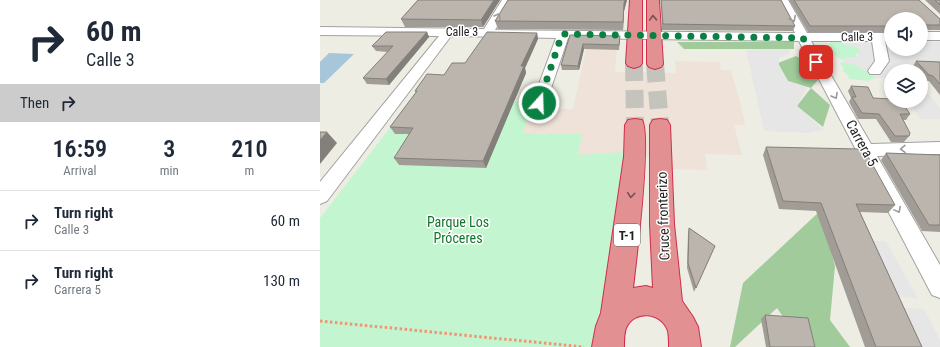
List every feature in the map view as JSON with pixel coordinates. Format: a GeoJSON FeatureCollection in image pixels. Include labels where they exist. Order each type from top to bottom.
{"type":"FeatureCollection","features":[{"type":"Feature","properties":{"kind":"highway"},"geometry":{"type":"LineString","coordinates":[[634,63],[636,0]]}},
{"type":"Feature","properties":{"kind":"highway"},"geometry":{"type":"LineString","coordinates":[[653,0],[655,64]]}},
{"type":"Feature","properties":{"kind":"highway","name":"Cruce fronterizo"},"geometry":{"type":"LineString","coordinates":[[608,347],[607,336],[610,324],[616,314],[628,228],[635,157],[635,125]]}},
{"type":"Feature","properties":{"kind":"highway","name":"Cruce fronterizo"},"geometry":{"type":"LineString","coordinates":[[660,125],[662,224],[668,307]]}},
{"type":"Feature","properties":{"kind":"highway"},"geometry":{"type":"LineString","coordinates":[[616,314],[627,305],[641,300],[650,300],[668,307],[677,316],[683,327],[685,347]]}},
{"type":"Feature","properties":{"kind":"street"},"geometry":{"type":"LineString","coordinates":[[488,32],[507,0]]}},
{"type":"Feature","properties":{"kind":"street","name":"Carrera 5"},"geometry":{"type":"LineString","coordinates":[[783,0],[940,287]]}},
{"type":"Feature","properties":{"kind":"street"},"geometry":{"type":"LineString","coordinates":[[393,32],[402,22]]}},
{"type":"Feature","properties":{"kind":"street"},"geometry":{"type":"LineString","coordinates":[[320,42],[325,31]]}},
{"type":"Feature","properties":{"kind":"street","name":"Calle 3"},"geometry":{"type":"LineString","coordinates":[[325,31],[488,32],[561,39],[635,35],[803,38],[884,37]]}},
{"type":"Feature","properties":{"kind":"street"},"geometry":{"type":"LineString","coordinates":[[320,196],[448,32]]}},
{"type":"Feature","properties":{"kind":"street"},"geometry":{"type":"LineString","coordinates":[[928,36],[940,36]]}},
{"type":"Feature","properties":{"kind":"street"},"geometry":{"type":"LineString","coordinates":[[875,37],[879,41],[882,61],[875,71]]}},
{"type":"Feature","properties":{"kind":"street"},"geometry":{"type":"LineString","coordinates":[[539,103],[561,39],[604,46]]}},
{"type":"Feature","properties":{"kind":"street"},"geometry":{"type":"LineString","coordinates":[[865,150],[940,148]]}},
{"type":"Feature","properties":{"kind":"path"},"geometry":{"type":"LineString","coordinates":[[320,321],[586,347]]}},
{"type":"Feature","properties":{"kind":"shaded area"},"geometry":{"type":"Polygon","coordinates":[[[840,41],[884,41],[884,56],[928,56],[928,42],[940,42],[940,68],[928,67],[928,64],[884,64],[884,78],[876,78],[858,66],[843,62],[843,60],[847,57],[856,57],[861,51],[856,47],[845,45],[840,41]]]}},
{"type":"Feature","properties":{"kind":"shaded area"},"geometry":{"type":"Polygon","coordinates":[[[586,49],[617,50],[615,72],[676,73],[675,61],[719,62],[721,70],[731,70],[745,125],[734,125],[742,155],[705,154],[707,170],[667,169],[668,157],[578,155],[582,135],[523,133],[531,108],[573,109],[586,49]]]}},
{"type":"Feature","properties":{"kind":"shaded area"},"geometry":{"type":"Polygon","coordinates":[[[789,49],[789,54],[779,58],[779,66],[788,82],[807,87],[797,106],[824,130],[808,133],[764,131],[746,50],[789,49]]]}},
{"type":"Feature","properties":{"kind":"shaded area"},"geometry":{"type":"Polygon","coordinates":[[[929,94],[940,108],[940,119],[920,119],[913,108],[928,108],[929,94]]]}},
{"type":"Feature","properties":{"kind":"shaded area"},"geometry":{"type":"Polygon","coordinates":[[[868,241],[886,241],[918,299],[892,296],[868,241]]]}},
{"type":"Feature","properties":{"kind":"shaded area"},"geometry":{"type":"Polygon","coordinates":[[[891,307],[924,309],[940,340],[940,347],[911,347],[891,307]]]}},
{"type":"Feature","properties":{"kind":"green space"},"geometry":{"type":"Polygon","coordinates":[[[832,41],[840,41],[851,44],[861,51],[860,54],[856,53],[856,57],[847,57],[843,60],[829,52],[830,49],[827,46],[832,41]]]}},
{"type":"Feature","properties":{"kind":"green space"},"geometry":{"type":"Polygon","coordinates":[[[677,42],[794,42],[794,49],[684,49],[677,42]]]}},
{"type":"Feature","properties":{"kind":"green space"},"geometry":{"type":"Polygon","coordinates":[[[796,56],[823,74],[811,88],[788,81],[778,63],[796,56]]]}},
{"type":"Feature","properties":{"kind":"green space"},"geometry":{"type":"Polygon","coordinates":[[[840,62],[854,63],[876,78],[867,81],[850,79],[846,73],[842,71],[844,69],[840,62]]]}},
{"type":"Feature","properties":{"kind":"green space"},"geometry":{"type":"Polygon","coordinates":[[[811,88],[830,105],[823,127],[797,106],[811,88]]]}},
{"type":"Feature","properties":{"kind":"green space","name":"Parque Los Próceres"},"geometry":{"type":"Polygon","coordinates":[[[413,98],[533,102],[523,133],[582,134],[578,155],[627,152],[600,347],[320,347],[320,218],[413,98]]]}},
{"type":"Feature","properties":{"kind":"green space"},"geometry":{"type":"Polygon","coordinates":[[[820,211],[835,266],[830,320],[850,347],[801,347],[795,334],[777,308],[735,347],[730,347],[743,283],[820,211]]]}},
{"type":"Feature","properties":{"kind":"water"},"geometry":{"type":"Polygon","coordinates":[[[329,53],[354,54],[324,83],[320,83],[320,62],[329,53]]]}},
{"type":"Feature","properties":{"kind":"building"},"geometry":{"type":"Polygon","coordinates":[[[418,0],[494,0],[481,20],[401,19],[418,0]]]}},
{"type":"Feature","properties":{"kind":"building"},"geometry":{"type":"Polygon","coordinates":[[[508,0],[625,0],[623,22],[495,21],[508,0]]]}},
{"type":"Feature","properties":{"kind":"building"},"geometry":{"type":"Polygon","coordinates":[[[661,0],[781,0],[795,26],[663,24],[661,0]]]}},
{"type":"Feature","properties":{"kind":"building"},"geometry":{"type":"Polygon","coordinates":[[[794,0],[919,0],[940,19],[940,25],[928,25],[928,12],[884,12],[884,26],[810,26],[794,0]]]}},
{"type":"Feature","properties":{"kind":"building"},"geometry":{"type":"Polygon","coordinates":[[[935,0],[940,0],[940,5],[935,0]]]}},
{"type":"Feature","properties":{"kind":"building"},"geometry":{"type":"Polygon","coordinates":[[[386,32],[427,32],[386,79],[363,78],[393,46],[372,46],[386,32]]]}},
{"type":"Feature","properties":{"kind":"building"},"geometry":{"type":"Polygon","coordinates":[[[487,32],[537,33],[521,66],[524,66],[483,161],[394,158],[413,128],[390,127],[417,91],[415,91],[427,74],[444,75],[452,63],[465,63],[487,32]]]}},
{"type":"Feature","properties":{"kind":"building"},"geometry":{"type":"Polygon","coordinates":[[[570,35],[620,36],[619,45],[583,44],[578,66],[561,65],[570,35]]]}},
{"type":"Feature","properties":{"kind":"building"},"geometry":{"type":"Polygon","coordinates":[[[916,61],[940,62],[940,84],[933,76],[928,74],[928,64],[919,64],[916,61]]]}},
{"type":"Feature","properties":{"kind":"building"},"geometry":{"type":"Polygon","coordinates":[[[851,86],[868,87],[873,98],[884,99],[884,108],[906,108],[910,114],[900,114],[910,133],[909,136],[895,136],[879,114],[862,113],[852,97],[856,97],[851,86]]]}},
{"type":"Feature","properties":{"kind":"building"},"geometry":{"type":"Polygon","coordinates":[[[320,132],[327,132],[320,140],[320,132]]]}},
{"type":"Feature","properties":{"kind":"building"},"geometry":{"type":"Polygon","coordinates":[[[766,147],[859,149],[860,151],[865,151],[895,205],[856,204],[922,347],[876,347],[821,203],[783,201],[766,147]]]}},
{"type":"Feature","properties":{"kind":"building"},"geometry":{"type":"Polygon","coordinates":[[[886,153],[940,155],[940,225],[929,225],[886,153]]]}},
{"type":"Feature","properties":{"kind":"building"},"geometry":{"type":"Polygon","coordinates":[[[689,228],[715,246],[696,288],[688,263],[689,228]]]}},
{"type":"Feature","properties":{"kind":"building"},"geometry":{"type":"Polygon","coordinates":[[[765,315],[808,318],[815,347],[770,347],[765,315]]]}},
{"type":"Feature","properties":{"kind":"tunnel"},"geometry":{"type":"LineString","coordinates":[[634,63],[635,125]]}},
{"type":"Feature","properties":{"kind":"tunnel"},"geometry":{"type":"LineString","coordinates":[[655,64],[660,125]]}},
{"type":"Feature","properties":{"kind":"route"},"geometry":{"type":"LineString","coordinates":[[539,103],[562,34],[803,38],[816,62]]}}]}
